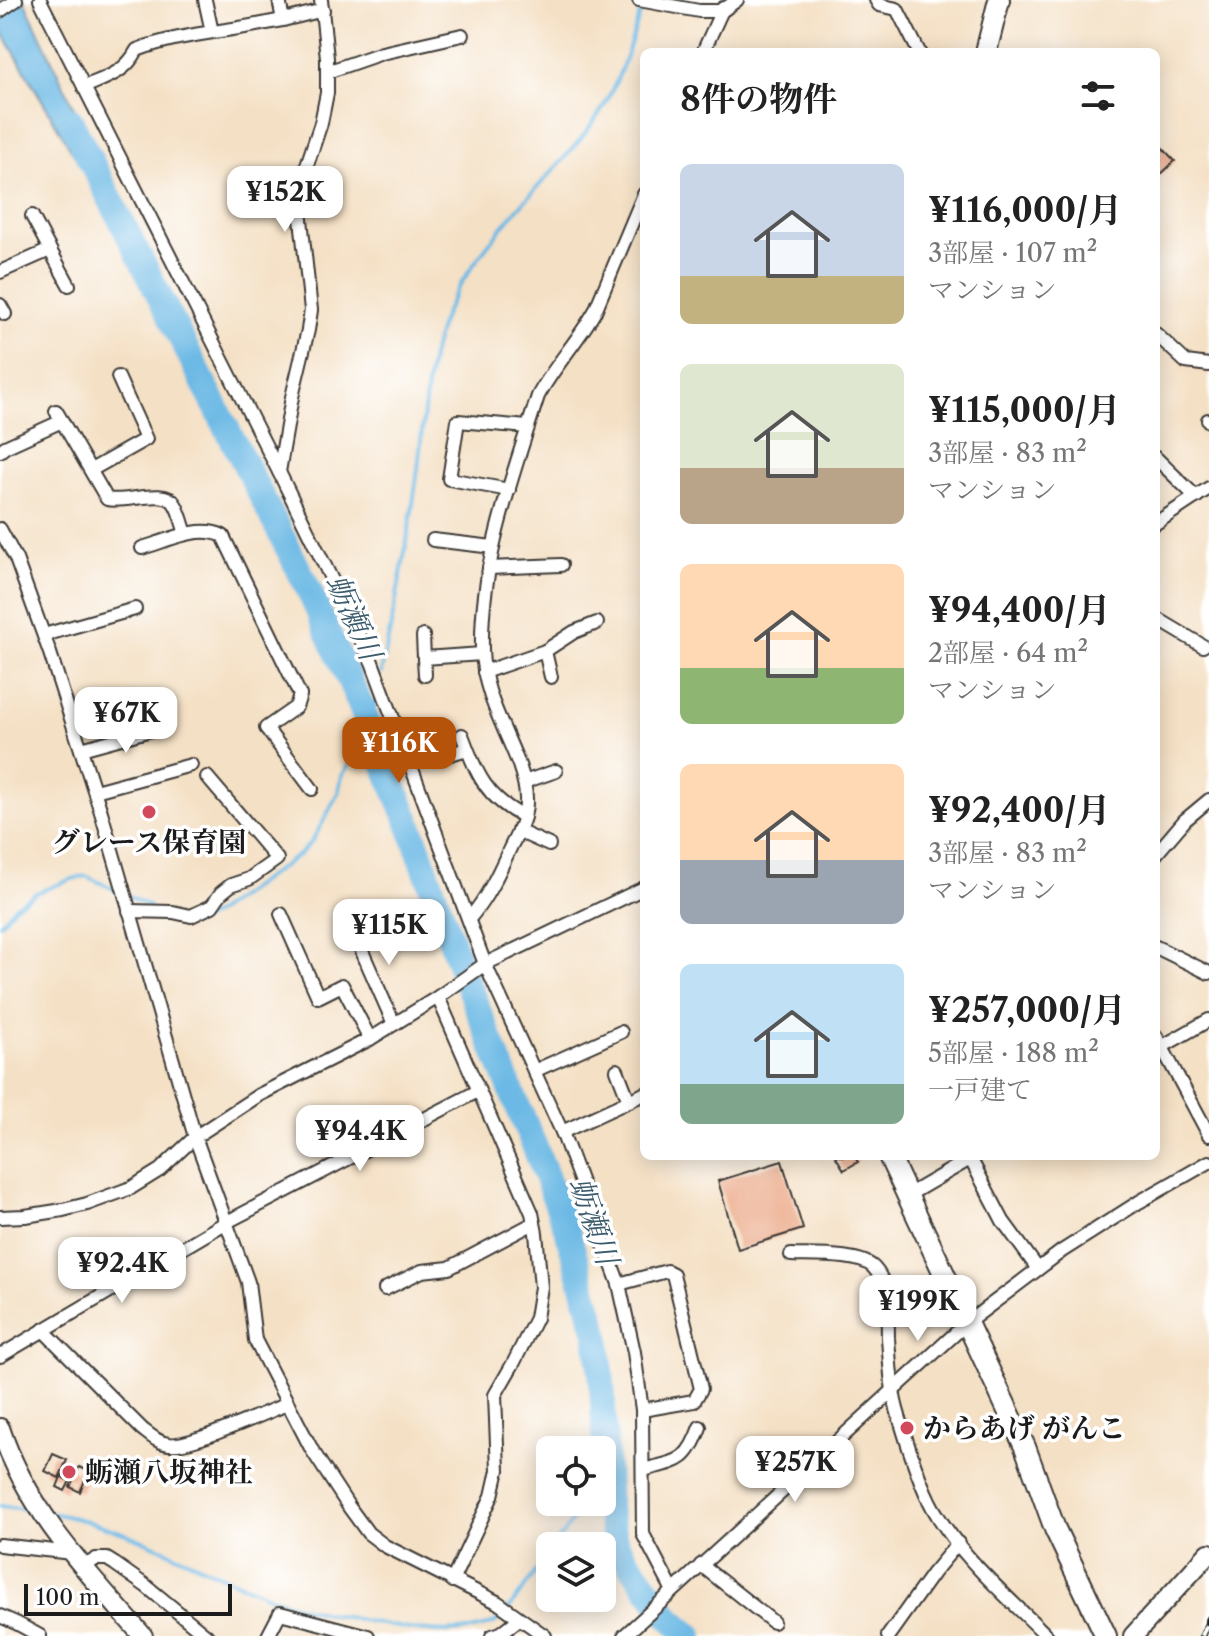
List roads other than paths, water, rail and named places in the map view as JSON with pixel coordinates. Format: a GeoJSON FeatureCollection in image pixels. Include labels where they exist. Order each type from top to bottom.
{"type":"FeatureCollection","features":[{"type":"Feature","properties":{"kind":"main road"},"geometry":{"type":"LineString","coordinates":[[987,48],[999,0]]}},
{"type":"Feature","properties":{"kind":"main road"},"geometry":{"type":"LineString","coordinates":[[891,1160],[1025,1447],[1055,1529],[1106,1636]]}},
{"type":"Feature","properties":{"kind":"street"},"geometry":{"type":"LineString","coordinates":[[0,11],[16,0]]}},
{"type":"Feature","properties":{"kind":"street"},"geometry":{"type":"LineString","coordinates":[[40,0],[372,662],[469,919],[482,965],[562,1132],[619,1284],[634,1352],[642,1410],[643,1534],[673,1591]]}},
{"type":"Feature","properties":{"kind":"street"},"geometry":{"type":"LineString","coordinates":[[205,0],[212,32]]}},
{"type":"Feature","properties":{"kind":"street"},"geometry":{"type":"LineString","coordinates":[[279,0],[283,20]]}},
{"type":"Feature","properties":{"kind":"street"},"geometry":{"type":"LineString","coordinates":[[639,0],[699,11],[737,0]]}},
{"type":"Feature","properties":{"kind":"street"},"geometry":{"type":"LineString","coordinates":[[876,0],[879,5],[897,9],[917,48]]}},
{"type":"Feature","properties":{"kind":"street"},"geometry":{"type":"LineString","coordinates":[[84,87],[120,71],[137,50],[149,45],[283,20],[322,5],[327,72],[324,111],[305,171],[301,198],[301,225],[311,310],[279,472]]}},
{"type":"Feature","properties":{"kind":"street"},"geometry":{"type":"LineString","coordinates":[[705,48],[724,6]]}},
{"type":"Feature","properties":{"kind":"street"},"geometry":{"type":"LineString","coordinates":[[327,72],[382,53],[462,35]]}},
{"type":"Feature","properties":{"kind":"street"},"geometry":{"type":"LineString","coordinates":[[469,919],[495,882],[526,810],[520,767],[490,697],[484,672],[482,654],[493,547],[538,396],[586,328],[640,204]]}},
{"type":"Feature","properties":{"kind":"street"},"geometry":{"type":"LineString","coordinates":[[32,216],[69,285]]}},
{"type":"Feature","properties":{"kind":"street"},"geometry":{"type":"LineString","coordinates":[[0,272],[50,250]]}},
{"type":"Feature","properties":{"kind":"street"},"geometry":{"type":"LineString","coordinates":[[1160,338],[1186,362],[1209,365]]}},
{"type":"Feature","properties":{"kind":"street"},"geometry":{"type":"LineString","coordinates":[[91,470],[146,439],[118,377]]}},
{"type":"Feature","properties":{"kind":"street"},"geometry":{"type":"LineString","coordinates":[[0,451],[59,416],[107,499],[170,498],[175,503],[186,534]]}},
{"type":"Feature","properties":{"kind":"street"},"geometry":{"type":"LineString","coordinates":[[509,490],[449,479],[458,421],[528,427]]}},
{"type":"Feature","properties":{"kind":"street"},"geometry":{"type":"LineString","coordinates":[[1160,462],[1196,497]]}},
{"type":"Feature","properties":{"kind":"street"},"geometry":{"type":"LineString","coordinates":[[1160,516],[1209,488]]}},
{"type":"Feature","properties":{"kind":"street"},"geometry":{"type":"LineString","coordinates":[[0,530],[16,559],[44,635],[95,791],[195,1137],[248,1282],[255,1340],[320,1461],[368,1533],[385,1546],[497,1602],[545,1636]]}},
{"type":"Feature","properties":{"kind":"street"},"geometry":{"type":"LineString","coordinates":[[142,548],[186,534],[209,532],[223,536],[300,695],[296,707],[266,728],[312,789]]}},
{"type":"Feature","properties":{"kind":"street"},"geometry":{"type":"LineString","coordinates":[[433,540],[493,547]]}},
{"type":"Feature","properties":{"kind":"street"},"geometry":{"type":"LineString","coordinates":[[489,568],[561,565]]}},
{"type":"Feature","properties":{"kind":"street"},"geometry":{"type":"LineString","coordinates":[[44,635],[135,609]]}},
{"type":"Feature","properties":{"kind":"street"},"geometry":{"type":"LineString","coordinates":[[1160,620],[1203,646]]}},
{"type":"Feature","properties":{"kind":"street"},"geometry":{"type":"LineString","coordinates":[[484,672],[545,651],[574,632],[597,623]]}},
{"type":"Feature","properties":{"kind":"street"},"geometry":{"type":"LineString","coordinates":[[423,636],[425,675]]}},
{"type":"Feature","properties":{"kind":"street"},"geometry":{"type":"LineString","coordinates":[[545,651],[551,677]]}},
{"type":"Feature","properties":{"kind":"street"},"geometry":{"type":"LineString","coordinates":[[424,658],[482,654]]}},
{"type":"Feature","properties":{"kind":"street"},"geometry":{"type":"LineString","coordinates":[[81,749],[162,727]]}},
{"type":"Feature","properties":{"kind":"street"},"geometry":{"type":"LineString","coordinates":[[462,735],[481,782],[509,809],[524,817]]}},
{"type":"Feature","properties":{"kind":"street"},"geometry":{"type":"LineString","coordinates":[[447,755],[467,749]]}},
{"type":"Feature","properties":{"kind":"street"},"geometry":{"type":"LineString","coordinates":[[95,791],[191,765]]}},
{"type":"Feature","properties":{"kind":"street"},"geometry":{"type":"LineString","coordinates":[[524,782],[556,771]]}},
{"type":"Feature","properties":{"kind":"street"},"geometry":{"type":"LineString","coordinates":[[129,911],[173,912],[191,916],[212,906],[231,885],[249,879],[277,859],[207,777]]}},
{"type":"Feature","properties":{"kind":"street"},"geometry":{"type":"LineString","coordinates":[[1160,849],[1185,820],[1209,800]]}},
{"type":"Feature","properties":{"kind":"street"},"geometry":{"type":"LineString","coordinates":[[518,831],[549,845]]}},
{"type":"Feature","properties":{"kind":"street"},"geometry":{"type":"LineString","coordinates":[[0,1217],[63,1210],[131,1188],[160,1170],[195,1137],[259,1095],[370,1039],[441,995],[482,965],[640,890]]}},
{"type":"Feature","properties":{"kind":"street"},"geometry":{"type":"LineString","coordinates":[[281,914],[318,997],[342,985],[370,1039]]}},
{"type":"Feature","properties":{"kind":"street"},"geometry":{"type":"LineString","coordinates":[[350,924],[394,1024]]}},
{"type":"Feature","properties":{"kind":"street"},"geometry":{"type":"LineString","coordinates":[[1160,949],[1209,973]]}},
{"type":"Feature","properties":{"kind":"street"},"geometry":{"type":"LineString","coordinates":[[441,995],[478,1091],[532,1213],[541,1287],[536,1318],[495,1395],[498,1470],[492,1496],[452,1581]]}},
{"type":"Feature","properties":{"kind":"street"},"geometry":{"type":"LineString","coordinates":[[1160,1044],[1209,1020]]}},
{"type":"Feature","properties":{"kind":"street"},"geometry":{"type":"LineString","coordinates":[[534,1071],[621,1032]]}},
{"type":"Feature","properties":{"kind":"street"},"geometry":{"type":"LineString","coordinates":[[1160,1049],[1209,1135]]}},
{"type":"Feature","properties":{"kind":"street"},"geometry":{"type":"LineString","coordinates":[[617,1070],[629,1101]]}},
{"type":"Feature","properties":{"kind":"street"},"geometry":{"type":"LineString","coordinates":[[0,1356],[225,1223],[478,1091]]}},
{"type":"Feature","properties":{"kind":"street"},"geometry":{"type":"LineString","coordinates":[[562,1132],[640,1096]]}},
{"type":"Feature","properties":{"kind":"street"},"geometry":{"type":"LineString","coordinates":[[908,1195],[967,1160]]}},
{"type":"Feature","properties":{"kind":"street"},"geometry":{"type":"LineString","coordinates":[[973,1160],[1003,1221],[1038,1269]]}},
{"type":"Feature","properties":{"kind":"street"},"geometry":{"type":"LineString","coordinates":[[628,1632],[968,1322],[1062,1251],[1209,1162]]}},
{"type":"Feature","properties":{"kind":"street"},"geometry":{"type":"LineString","coordinates":[[385,1289],[422,1271],[449,1268],[534,1223]]}},
{"type":"Feature","properties":{"kind":"street"},"geometry":{"type":"LineString","coordinates":[[791,1255],[860,1259],[871,1265],[882,1280],[887,1292],[893,1391],[899,1416],[933,1507],[982,1573],[1047,1636]]}},
{"type":"Feature","properties":{"kind":"street"},"geometry":{"type":"LineString","coordinates":[[619,1284],[667,1271],[673,1274],[701,1389],[694,1401],[642,1410]]}},
{"type":"Feature","properties":{"kind":"street"},"geometry":{"type":"LineString","coordinates":[[43,1330],[142,1429],[166,1444],[186,1443],[287,1404]]}},
{"type":"Feature","properties":{"kind":"street"},"geometry":{"type":"LineString","coordinates":[[643,1470],[679,1461],[688,1453],[700,1427]]}},
{"type":"Feature","properties":{"kind":"street"},"geometry":{"type":"LineString","coordinates":[[0,1428],[14,1464],[34,1501],[78,1560],[143,1636]]}},
{"type":"Feature","properties":{"kind":"street"},"geometry":{"type":"LineString","coordinates":[[888,1636],[958,1543]]}},
{"type":"Feature","properties":{"kind":"street"},"geometry":{"type":"LineString","coordinates":[[0,1545],[78,1560],[107,1559],[146,1586],[207,1636]]}},
{"type":"Feature","properties":{"kind":"street"},"geometry":{"type":"LineString","coordinates":[[1133,1636],[1209,1553]]}},
{"type":"Feature","properties":{"kind":"street"},"geometry":{"type":"LineString","coordinates":[[701,1565],[773,1622]]}},
{"type":"Feature","properties":{"kind":"street"},"geometry":{"type":"LineString","coordinates":[[268,1636],[280,1613],[368,1636]]}},
{"type":"Feature","properties":{"kind":"street"},"geometry":{"type":"LineString","coordinates":[[0,1616],[40,1636]]}},
{"type":"Feature","properties":{"kind":"street"},"geometry":{"type":"LineString","coordinates":[[492,1636],[501,1633],[516,1617]]}},
{"type":"Feature","properties":{"kind":"water"},"geometry":{"type":"Polygon","coordinates":[[[0,0],[24,0],[92,146],[74,155],[0,28],[0,0]]]}},
{"type":"Feature","properties":{"kind":"waterway"},"geometry":{"type":"LineString","coordinates":[[381,673],[410,525],[431,363],[443,319],[459,286],[485,248],[599,114],[619,74],[644,2]]}},
{"type":"Feature","properties":{"kind":"waterway","name":"蛎瀬川"},"geometry":{"type":"LineString","coordinates":[[70,120],[305,582],[409,823],[462,971],[567,1230],[597,1333],[608,1510],[616,1545],[669,1617],[691,1636]]}},
{"type":"Feature","properties":{"kind":"waterway"},"geometry":{"type":"LineString","coordinates":[[171,917],[182,922],[201,921],[300,854],[312,841],[338,793],[342,776],[370,728],[378,689]]}},
{"type":"Feature","properties":{"kind":"waterway"},"geometry":{"type":"LineString","coordinates":[[0,924],[14,907],[36,893],[72,879],[86,876],[120,892]]}},
{"type":"Feature","properties":{"kind":"waterway"},"geometry":{"type":"LineString","coordinates":[[128,896],[149,906]]}},
{"type":"Feature","properties":{"kind":"waterway"},"geometry":{"type":"LineString","coordinates":[[0,1506],[34,1510]]}},
{"type":"Feature","properties":{"kind":"waterway"},"geometry":{"type":"LineString","coordinates":[[50,1513],[109,1528],[293,1605],[430,1631],[470,1630],[494,1623],[515,1601],[536,1571]]}},
{"type":"Feature","properties":{"kind":"waterway"},"geometry":{"type":"LineString","coordinates":[[564,1532],[576,1516]]}},
{"type":"Feature","properties":{"kind":"waterway"},"geometry":{"type":"LineString","coordinates":[[259,1636],[277,1599]]}},
{"type":"Feature","properties":{"kind":"railway"},"geometry":{"type":"LineString","coordinates":[[1202,1636],[1209,1619]]}},
{"type":"Feature","properties":{"kind":"place","name":"グレース保育園"},"geometry":{"type":"Point","coordinates":[149,812]}},
{"type":"Feature","properties":{"kind":"place","name":"からあげ がんこ"},"geometry":{"type":"Point","coordinates":[907,1428]}},
{"type":"Feature","properties":{"kind":"place","name":"蛎瀬八坂神社"},"geometry":{"type":"Point","coordinates":[69,1472]}}]}
